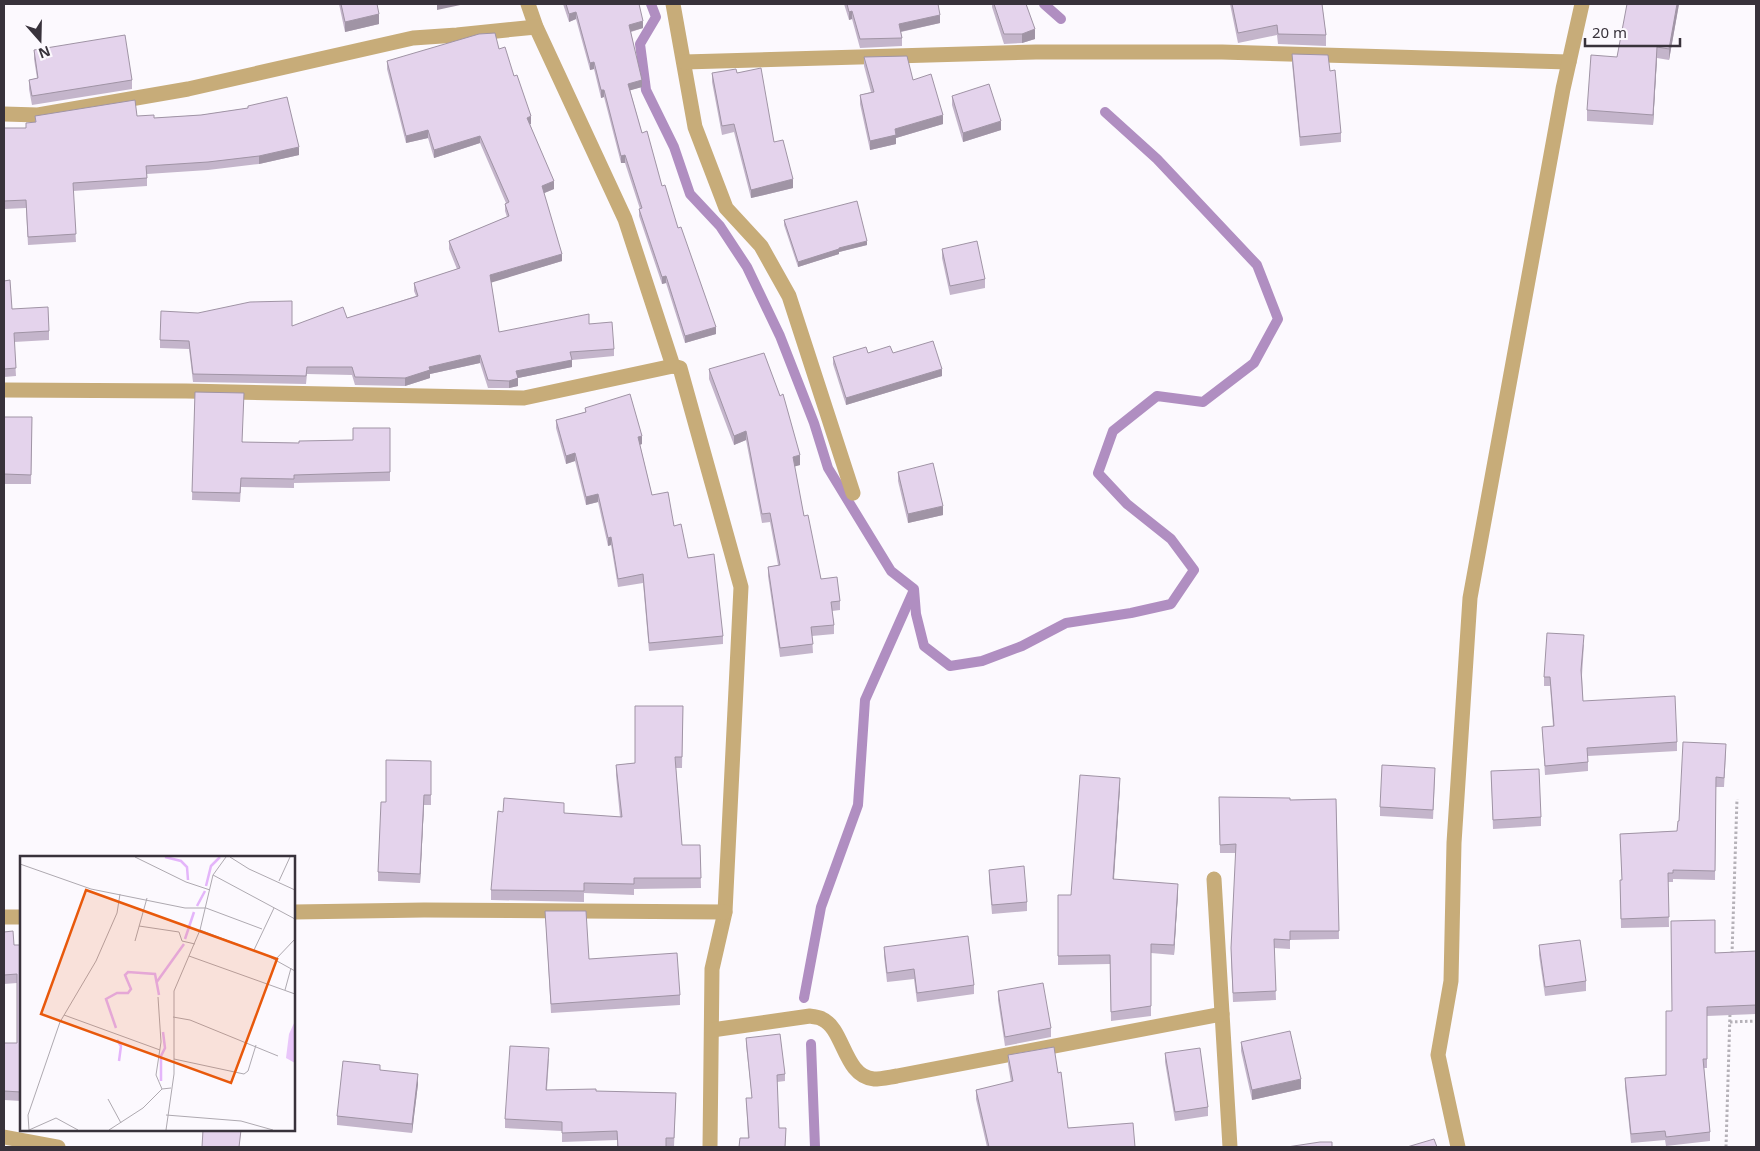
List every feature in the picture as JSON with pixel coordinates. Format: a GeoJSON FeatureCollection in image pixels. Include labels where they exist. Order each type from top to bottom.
{"type":"FeatureCollection","features":[{"type":"Feature","properties":{"kind":"street"},"geometry":{"type":"LineString","coordinates":[[528,4],[536,27],[625,219],[673,366]]}},
{"type":"Feature","properties":{"kind":"street"},"geometry":{"type":"LineString","coordinates":[[673,4],[696,127],[726,208],[761,246],[789,296],[852,493]]}},
{"type":"Feature","properties":{"kind":"street"},"geometry":{"type":"LineString","coordinates":[[1458,1147],[1438,1055],[1451,982],[1454,843],[1470,598],[1569,62],[1582,4]]}},
{"type":"Feature","properties":{"kind":"street"},"geometry":{"type":"LineString","coordinates":[[4,114],[38,114],[188,89],[413,38],[536,27]]}},
{"type":"Feature","properties":{"kind":"street"},"geometry":{"type":"LineString","coordinates":[[684,62],[1036,52],[1222,52],[1569,62]]}},
{"type":"Feature","properties":{"kind":"street"},"geometry":{"type":"LineString","coordinates":[[4,390],[186,391],[524,398],[673,366],[680,368],[741,587],[725,912],[712,969],[710,1147]]}},
{"type":"Feature","properties":{"kind":"street"},"geometry":{"type":"LineString","coordinates":[[1214,879],[1230,1147]]}},
{"type":"Feature","properties":{"kind":"street"},"geometry":{"type":"LineString","coordinates":[[295,912],[424,910],[725,912]]}},
{"type":"Feature","properties":{"kind":"street"},"geometry":{"type":"LineString","coordinates":[[4,917],[20,917]]}},
{"type":"Feature","properties":{"kind":"street"},"geometry":{"type":"LineString","coordinates":[[712,1030],[810,1016],[822,1018],[830,1024],[858,1073],[873,1079],[1222,1014]]}},
{"type":"Feature","properties":{"kind":"street"},"geometry":{"type":"LineString","coordinates":[[9,1141],[58,1147]]}},
{"type":"Feature","properties":{"kind":"path"},"geometry":{"type":"LineString","coordinates":[[1732,964],[1737,799]]}},
{"type":"Feature","properties":{"kind":"path"},"geometry":{"type":"LineString","coordinates":[[1726,1147],[1730,1012]]}},
{"type":"Feature","properties":{"kind":"path"},"geometry":{"type":"LineString","coordinates":[[1730,1022],[1756,1021]]}},
{"type":"Feature","properties":{"kind":"building"},"geometry":{"type":"Polygon","coordinates":[[[341,4],[377,4],[379,14],[345,22],[341,4]]]}},
{"type":"Feature","properties":{"kind":"building"},"geometry":{"type":"Polygon","coordinates":[[[566,4],[639,4],[643,21],[629,25],[642,80],[628,84],[642,133],[647,131],[662,186],[665,185],[678,228],[681,227],[716,327],[685,336],[666,276],[662,277],[639,209],[642,208],[625,155],[621,156],[604,90],[601,90],[594,62],[590,63],[576,12],[569,14],[566,4]]]}},
{"type":"Feature","properties":{"kind":"building"},"geometry":{"type":"Polygon","coordinates":[[[847,4],[938,4],[940,15],[899,24],[902,38],[860,39],[852,11],[849,12],[847,4]]]}},
{"type":"Feature","properties":{"kind":"building"},"geometry":{"type":"Polygon","coordinates":[[[994,4],[1026,4],[1035,29],[1022,34],[1004,34],[994,4]]]}},
{"type":"Feature","properties":{"kind":"building"},"geometry":{"type":"Polygon","coordinates":[[[1232,4],[1322,4],[1326,35],[1278,34],[1277,25],[1238,33],[1232,4]]]}},
{"type":"Feature","properties":{"kind":"building"},"geometry":{"type":"Polygon","coordinates":[[[1627,4],[1677,4],[1669,49],[1657,47],[1653,115],[1587,110],[1591,55],[1617,57],[1627,4]]]}},
{"type":"Feature","properties":{"kind":"building"},"geometry":{"type":"Polygon","coordinates":[[[495,33],[499,49],[505,47],[514,76],[517,75],[531,116],[527,118],[554,181],[542,186],[562,254],[490,275],[499,332],[589,314],[589,324],[612,322],[614,349],[570,352],[572,360],[516,371],[518,378],[509,381],[488,380],[480,355],[429,367],[430,370],[405,378],[355,377],[352,367],[307,367],[306,376],[193,374],[189,341],[160,340],[161,311],[198,313],[250,302],[292,301],[292,326],[343,307],[347,318],[418,296],[414,283],[460,268],[449,241],[509,216],[505,204],[509,202],[480,136],[434,150],[428,130],[406,136],[387,61],[479,34],[495,33]]]}},
{"type":"Feature","properties":{"kind":"building"},"geometry":{"type":"Polygon","coordinates":[[[125,35],[132,80],[32,96],[29,80],[38,78],[34,50],[125,35]]]}},
{"type":"Feature","properties":{"kind":"building"},"geometry":{"type":"Polygon","coordinates":[[[1292,54],[1328,55],[1330,71],[1335,70],[1341,133],[1300,137],[1292,54]]]}},
{"type":"Feature","properties":{"kind":"building"},"geometry":{"type":"Polygon","coordinates":[[[907,56],[913,80],[931,74],[943,115],[895,129],[896,135],[870,141],[860,95],[874,92],[864,57],[907,56]]]}},
{"type":"Feature","properties":{"kind":"building"},"geometry":{"type":"Polygon","coordinates":[[[761,68],[774,142],[783,140],[793,179],[751,190],[734,124],[722,126],[712,73],[736,69],[737,73],[761,68]]]}},
{"type":"Feature","properties":{"kind":"building"},"geometry":{"type":"Polygon","coordinates":[[[989,84],[1001,121],[963,133],[952,96],[989,84]]]}},
{"type":"Feature","properties":{"kind":"building"},"geometry":{"type":"Polygon","coordinates":[[[287,97],[299,147],[259,156],[146,166],[147,178],[73,183],[76,234],[28,237],[26,200],[4,201],[4,128],[26,128],[26,123],[36,122],[35,116],[135,100],[137,116],[154,115],[154,118],[201,115],[248,108],[248,106],[287,97]]]}},
{"type":"Feature","properties":{"kind":"building"},"geometry":{"type":"Polygon","coordinates":[[[857,201],[867,241],[798,262],[784,220],[857,201]]]}},
{"type":"Feature","properties":{"kind":"building"},"geometry":{"type":"Polygon","coordinates":[[[977,241],[985,279],[950,286],[942,249],[977,241]]]}},
{"type":"Feature","properties":{"kind":"building"},"geometry":{"type":"Polygon","coordinates":[[[10,280],[12,309],[48,307],[49,331],[14,333],[16,368],[4,369],[4,281],[10,280]]]}},
{"type":"Feature","properties":{"kind":"building"},"geometry":{"type":"Polygon","coordinates":[[[933,341],[942,369],[846,398],[833,357],[866,347],[868,353],[890,346],[893,353],[933,341]]]}},
{"type":"Feature","properties":{"kind":"building"},"geometry":{"type":"Polygon","coordinates":[[[764,353],[780,396],[783,394],[800,455],[793,457],[804,516],[808,515],[821,579],[837,577],[840,601],[831,602],[834,625],[811,627],[813,644],[780,648],[768,567],[780,565],[770,513],[762,514],[746,431],[734,436],[709,369],[764,353]]]}},
{"type":"Feature","properties":{"kind":"building"},"geometry":{"type":"Polygon","coordinates":[[[195,392],[244,393],[242,442],[299,443],[299,441],[353,440],[353,428],[390,428],[390,472],[294,475],[294,479],[241,478],[240,493],[192,492],[195,392]]]}},
{"type":"Feature","properties":{"kind":"building"},"geometry":{"type":"Polygon","coordinates":[[[630,394],[642,436],[638,437],[652,495],[668,492],[674,526],[681,524],[688,558],[714,554],[723,636],[649,643],[643,574],[618,579],[611,537],[608,538],[598,494],[586,497],[575,453],[566,456],[556,420],[586,412],[585,408],[630,394]]]}},
{"type":"Feature","properties":{"kind":"building"},"geometry":{"type":"Polygon","coordinates":[[[4,417],[32,417],[31,475],[4,474],[4,417]]]}},
{"type":"Feature","properties":{"kind":"building"},"geometry":{"type":"Polygon","coordinates":[[[933,463],[943,506],[908,514],[898,472],[933,463]]]}},
{"type":"Feature","properties":{"kind":"building"},"geometry":{"type":"Polygon","coordinates":[[[1547,633],[1584,635],[1581,670],[1583,701],[1675,696],[1677,742],[1587,748],[1588,762],[1545,766],[1542,727],[1554,726],[1550,677],[1544,677],[1547,633]]]}},
{"type":"Feature","properties":{"kind":"building"},"geometry":{"type":"Polygon","coordinates":[[[635,706],[683,706],[682,757],[675,757],[682,845],[700,845],[701,878],[634,878],[634,884],[584,883],[584,891],[491,890],[498,811],[503,812],[504,798],[564,803],[564,813],[622,817],[616,765],[635,763],[635,706]]]}},
{"type":"Feature","properties":{"kind":"building"},"geometry":{"type":"Polygon","coordinates":[[[1683,742],[1726,744],[1724,778],[1716,777],[1715,871],[1673,870],[1673,873],[1668,873],[1669,917],[1621,919],[1620,834],[1677,831],[1683,742]]]}},
{"type":"Feature","properties":{"kind":"building"},"geometry":{"type":"Polygon","coordinates":[[[386,760],[431,761],[431,795],[424,795],[420,874],[378,872],[381,802],[386,802],[386,760]]]}},
{"type":"Feature","properties":{"kind":"building"},"geometry":{"type":"Polygon","coordinates":[[[1382,765],[1435,768],[1433,810],[1380,807],[1382,765]]]}},
{"type":"Feature","properties":{"kind":"building"},"geometry":{"type":"Polygon","coordinates":[[[1539,769],[1541,817],[1493,820],[1491,771],[1539,769]]]}},
{"type":"Feature","properties":{"kind":"building"},"geometry":{"type":"Polygon","coordinates":[[[1080,775],[1120,778],[1113,879],[1178,884],[1174,945],[1151,944],[1151,1006],[1111,1012],[1110,955],[1058,956],[1058,895],[1071,895],[1080,775]]]}},
{"type":"Feature","properties":{"kind":"building"},"geometry":{"type":"Polygon","coordinates":[[[1219,797],[1290,798],[1290,800],[1336,799],[1339,931],[1290,931],[1290,940],[1274,939],[1276,991],[1233,993],[1231,948],[1236,844],[1220,845],[1219,797]]]}},
{"type":"Feature","properties":{"kind":"building"},"geometry":{"type":"Polygon","coordinates":[[[1024,866],[1027,902],[992,905],[989,870],[1024,866]]]}},
{"type":"Feature","properties":{"kind":"building"},"geometry":{"type":"Polygon","coordinates":[[[545,911],[586,911],[589,959],[677,953],[680,995],[551,1004],[545,911]]]}},
{"type":"Feature","properties":{"kind":"building"},"geometry":{"type":"Polygon","coordinates":[[[1715,920],[1715,953],[1756,951],[1756,1005],[1707,1007],[1707,1059],[1703,1059],[1710,1132],[1666,1137],[1665,1131],[1631,1134],[1625,1078],[1666,1075],[1666,1011],[1672,1011],[1671,921],[1715,920]]]}},
{"type":"Feature","properties":{"kind":"building"},"geometry":{"type":"Polygon","coordinates":[[[13,931],[14,945],[20,945],[20,1092],[4,1091],[4,1043],[17,1043],[17,974],[4,975],[4,932],[13,931]]]}},
{"type":"Feature","properties":{"kind":"building"},"geometry":{"type":"Polygon","coordinates":[[[968,936],[974,985],[917,993],[914,969],[887,973],[884,947],[968,936]]]}},
{"type":"Feature","properties":{"kind":"building"},"geometry":{"type":"Polygon","coordinates":[[[1580,940],[1586,981],[1545,987],[1539,945],[1580,940]]]}},
{"type":"Feature","properties":{"kind":"building"},"geometry":{"type":"Polygon","coordinates":[[[1043,983],[1051,1028],[1005,1037],[998,991],[1043,983]]]}},
{"type":"Feature","properties":{"kind":"building"},"geometry":{"type":"Polygon","coordinates":[[[1290,1031],[1301,1079],[1252,1090],[1241,1042],[1290,1031]]]}},
{"type":"Feature","properties":{"kind":"building"},"geometry":{"type":"Polygon","coordinates":[[[780,1034],[785,1074],[777,1075],[779,1128],[786,1128],[785,1147],[739,1147],[740,1138],[749,1138],[746,1098],[752,1098],[746,1038],[780,1034]]]}},
{"type":"Feature","properties":{"kind":"building"},"geometry":{"type":"Polygon","coordinates":[[[510,1046],[549,1048],[546,1090],[596,1089],[596,1091],[676,1093],[674,1138],[666,1138],[666,1147],[618,1147],[617,1131],[562,1133],[562,1122],[505,1119],[510,1046]]]}},
{"type":"Feature","properties":{"kind":"building"},"geometry":{"type":"Polygon","coordinates":[[[1054,1047],[1058,1073],[1061,1072],[1068,1128],[1133,1123],[1135,1147],[989,1147],[976,1090],[1013,1081],[1008,1055],[1054,1047]]]}},
{"type":"Feature","properties":{"kind":"building"},"geometry":{"type":"Polygon","coordinates":[[[1200,1048],[1208,1107],[1175,1112],[1165,1053],[1200,1048]]]}},
{"type":"Feature","properties":{"kind":"building"},"geometry":{"type":"Polygon","coordinates":[[[343,1061],[380,1065],[380,1070],[418,1074],[412,1124],[337,1116],[343,1061]]]}},
{"type":"Feature","properties":{"kind":"building"},"geometry":{"type":"Polygon","coordinates":[[[203,1131],[241,1131],[239,1147],[202,1147],[203,1131]]]}},
{"type":"Feature","properties":{"kind":"building"},"geometry":{"type":"Polygon","coordinates":[[[1434,1139],[1437,1147],[1407,1147],[1434,1139]]]}},
{"type":"Feature","properties":{"kind":"building"},"geometry":{"type":"Polygon","coordinates":[[[1332,1142],[1332,1147],[1287,1147],[1332,1142]]]}},
{"type":"Feature","properties":{"kind":"waterway"},"geometry":{"type":"LineString","coordinates":[[651,4],[656,17],[640,44],[646,90],[674,147],[690,194],[720,226],[747,267],[780,336],[814,423],[828,468],[891,571],[914,589],[916,614],[924,646],[950,666],[982,661],[1022,646],[1066,623],[1131,613],[1171,604],[1194,570],[1171,539],[1127,504],[1098,473],[1113,431],[1157,396],[1203,402],[1254,363],[1278,319],[1257,265],[1157,159],[1105,112]]}},
{"type":"Feature","properties":{"kind":"waterway"},"geometry":{"type":"LineString","coordinates":[[1044,4],[1061,19]]}},
{"type":"Feature","properties":{"kind":"waterway"},"geometry":{"type":"LineString","coordinates":[[804,998],[821,907],[858,805],[865,700],[913,592]]}},
{"type":"Feature","properties":{"kind":"waterway"},"geometry":{"type":"LineString","coordinates":[[811,1044],[815,1147]]}}]}
